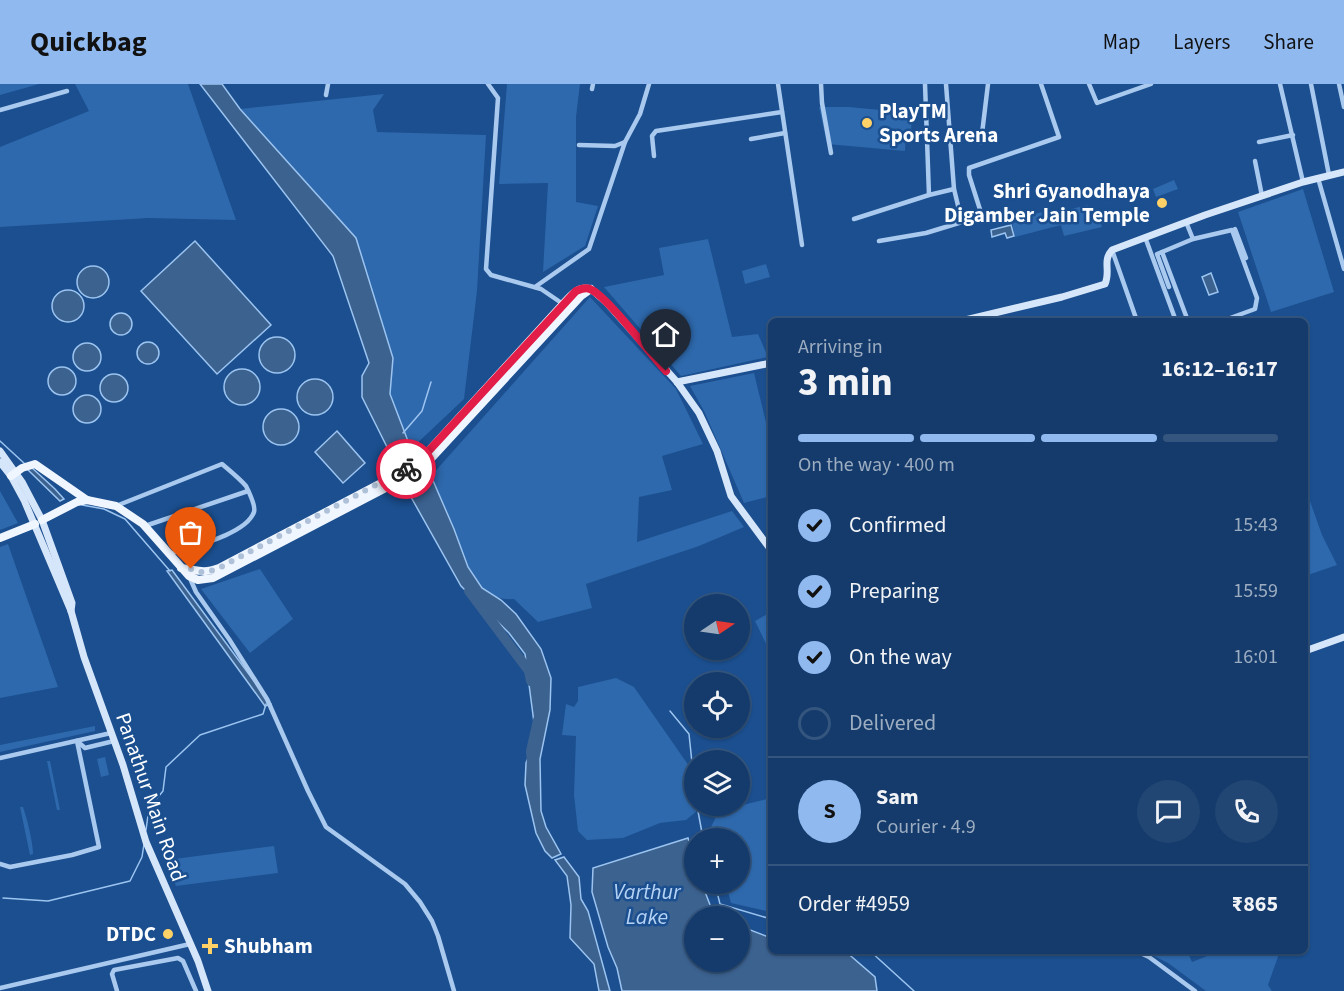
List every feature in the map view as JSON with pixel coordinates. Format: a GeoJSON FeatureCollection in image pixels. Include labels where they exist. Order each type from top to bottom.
{"type":"FeatureCollection","features":[{"type":"Feature","properties":{"kind":"main road"},"geometry":{"type":"LineString","coordinates":[[425,459],[563,304],[579,293],[591,289]]}},
{"type":"Feature","properties":{"kind":"main road"},"geometry":{"type":"LineString","coordinates":[[0,538],[74,504],[87,501],[116,506],[145,526],[189,576],[198,580],[213,578],[404,475],[425,459],[579,293]]}},
{"type":"Feature","properties":{"kind":"main road"},"geometry":{"type":"LineString","coordinates":[[19,470],[35,464],[87,501]]}},
{"type":"Feature","properties":{"kind":"main road"},"geometry":{"type":"LineString","coordinates":[[181,568],[208,572],[219,568],[404,475]]}},
{"type":"Feature","properties":{"kind":"street"},"geometry":{"type":"LineString","coordinates":[[326,95],[328,84]]}},
{"type":"Feature","properties":{"kind":"street"},"geometry":{"type":"LineString","coordinates":[[488,84],[498,98],[486,269],[491,275],[541,289],[563,304]]}},
{"type":"Feature","properties":{"kind":"street"},"geometry":{"type":"LineString","coordinates":[[535,287],[589,249],[625,142],[640,114],[648,84]]}},
{"type":"Feature","properties":{"kind":"street"},"geometry":{"type":"LineString","coordinates":[[778,84],[802,245]]}},
{"type":"Feature","properties":{"kind":"street"},"geometry":{"type":"LineString","coordinates":[[821,84],[831,153]]}},
{"type":"Feature","properties":{"kind":"street"},"geometry":{"type":"LineString","coordinates":[[925,84],[929,195]]}},
{"type":"Feature","properties":{"kind":"street"},"geometry":{"type":"LineString","coordinates":[[879,241],[926,233],[962,222],[954,189],[946,84]]}},
{"type":"Feature","properties":{"kind":"street"},"geometry":{"type":"LineString","coordinates":[[981,142],[988,84]]}},
{"type":"Feature","properties":{"kind":"street"},"geometry":{"type":"LineString","coordinates":[[983,219],[969,175],[969,168],[1059,137],[1041,84]]}},
{"type":"Feature","properties":{"kind":"street"},"geometry":{"type":"LineString","coordinates":[[1089,84],[1097,103],[1151,84]]}},
{"type":"Feature","properties":{"kind":"street"},"geometry":{"type":"LineString","coordinates":[[1280,84],[1304,182]]}},
{"type":"Feature","properties":{"kind":"street"},"geometry":{"type":"LineString","coordinates":[[1311,84],[1329,175]]}},
{"type":"Feature","properties":{"kind":"street"},"geometry":{"type":"LineString","coordinates":[[1339,84],[1344,107]]}},
{"type":"Feature","properties":{"kind":"street"},"geometry":{"type":"LineString","coordinates":[[0,110],[67,91]]}},
{"type":"Feature","properties":{"kind":"street"},"geometry":{"type":"LineString","coordinates":[[654,156],[652,136],[656,131],[782,112]]}},
{"type":"Feature","properties":{"kind":"street"},"geometry":{"type":"LineString","coordinates":[[751,140],[785,133]]}},
{"type":"Feature","properties":{"kind":"street"},"geometry":{"type":"LineString","coordinates":[[1259,142],[1293,135]]}},
{"type":"Feature","properties":{"kind":"street"},"geometry":{"type":"LineString","coordinates":[[579,145],[615,146],[625,142]]}},
{"type":"Feature","properties":{"kind":"street"},"geometry":{"type":"LineString","coordinates":[[1255,161],[1262,196]]}},
{"type":"Feature","properties":{"kind":"street"},"geometry":{"type":"LineString","coordinates":[[974,318],[1062,297],[1105,284],[1108,278],[1107,256],[1112,250],[1262,196],[1344,172]]}},
{"type":"Feature","properties":{"kind":"street"},"geometry":{"type":"LineString","coordinates":[[1318,178],[1344,269]]}},
{"type":"Feature","properties":{"kind":"street"},"geometry":{"type":"LineString","coordinates":[[854,219],[954,189]]}},
{"type":"Feature","properties":{"kind":"street"},"geometry":{"type":"LineString","coordinates":[[1186,222],[1193,239]]}},
{"type":"Feature","properties":{"kind":"street"},"geometry":{"type":"LineString","coordinates":[[1169,287],[1157,254],[1193,239],[1235,229],[1246,258]]}},
{"type":"Feature","properties":{"kind":"street"},"geometry":{"type":"LineString","coordinates":[[1230,318],[1255,309],[1257,298],[1232,230]]}},
{"type":"Feature","properties":{"kind":"street"},"geometry":{"type":"LineString","coordinates":[[1145,237],[1175,318]]}},
{"type":"Feature","properties":{"kind":"street"},"geometry":{"type":"LineString","coordinates":[[1337,245],[1344,246]]}},
{"type":"Feature","properties":{"kind":"street"},"geometry":{"type":"LineString","coordinates":[[1112,250],[1136,318]]}},
{"type":"Feature","properties":{"kind":"street"},"geometry":{"type":"LineString","coordinates":[[1162,252],[1187,318]]}},
{"type":"Feature","properties":{"kind":"street"},"geometry":{"type":"LineString","coordinates":[[591,289],[606,302],[677,382],[699,413],[717,451],[731,496],[768,544]]}},
{"type":"Feature","properties":{"kind":"street"},"geometry":{"type":"LineString","coordinates":[[677,382],[768,364]]}},
{"type":"Feature","properties":{"kind":"street","name":"Panathur Main Road"},"geometry":{"type":"LineString","coordinates":[[0,451],[19,470],[72,603],[71,611],[84,657],[146,842],[208,991]]}},
{"type":"Feature","properties":{"kind":"street","name":"Panathur Main Road"},"geometry":{"type":"LineString","coordinates":[[0,462],[19,470]]}},
{"type":"Feature","properties":{"kind":"street"},"geometry":{"type":"LineString","coordinates":[[116,506],[222,464],[248,490],[255,512],[232,533],[169,554]]}},
{"type":"Feature","properties":{"kind":"street"},"geometry":{"type":"LineString","coordinates":[[145,526],[248,490]]}},
{"type":"Feature","properties":{"kind":"street"},"geometry":{"type":"LineString","coordinates":[[189,576],[196,592],[267,699],[326,827],[405,884],[420,902],[438,936],[454,991]]}},
{"type":"Feature","properties":{"kind":"street"},"geometry":{"type":"LineString","coordinates":[[1308,650],[1344,637]]}},
{"type":"Feature","properties":{"kind":"street"},"geometry":{"type":"LineString","coordinates":[[0,758],[111,733]]}},
{"type":"Feature","properties":{"kind":"street"},"geometry":{"type":"LineString","coordinates":[[77,741],[85,748],[114,741]]}},
{"type":"Feature","properties":{"kind":"street"},"geometry":{"type":"LineString","coordinates":[[0,864],[10,867],[72,855],[99,847],[77,741]]}},
{"type":"Feature","properties":{"kind":"street"},"geometry":{"type":"LineString","coordinates":[[0,988],[190,944]]}},
{"type":"Feature","properties":{"kind":"street"},"geometry":{"type":"LineString","coordinates":[[1142,954],[1195,991]]}},
{"type":"Feature","properties":{"kind":"street"},"geometry":{"type":"LineString","coordinates":[[117,991],[112,974],[114,970],[178,958],[183,961],[196,991]]}},
{"type":"Feature","properties":{"kind":"shaded area"},"geometry":{"type":"Polygon","coordinates":[[[0,84],[39,84],[0,95],[0,84]]]}},
{"type":"Feature","properties":{"kind":"shaded area"},"geometry":{"type":"Polygon","coordinates":[[[75,84],[188,84],[236,220],[148,218],[0,227],[0,147],[89,111],[75,84]]]}},
{"type":"Feature","properties":{"kind":"shaded area"},"geometry":{"type":"Polygon","coordinates":[[[507,84],[580,84],[576,117],[576,202],[598,206],[585,246],[543,272],[548,183],[499,184],[507,84]]]}},
{"type":"Feature","properties":{"kind":"shaded area"},"geometry":{"type":"Polygon","coordinates":[[[384,94],[373,110],[377,132],[486,135],[477,291],[464,399],[411,449],[390,394],[393,358],[356,238],[240,109],[384,94]]]}},
{"type":"Feature","properties":{"kind":"shaded area","name":"PlayTM Sports Arena"},"geometry":{"type":"Polygon","coordinates":[[[819,107],[849,107],[912,113],[911,133],[906,133],[905,151],[827,144],[819,107]]]}},
{"type":"Feature","properties":{"kind":"shaded area"},"geometry":{"type":"Polygon","coordinates":[[[1174,180],[1178,189],[1156,197],[1153,189],[1174,180]]]}},
{"type":"Feature","properties":{"kind":"shaded area"},"geometry":{"type":"Polygon","coordinates":[[[1303,189],[1334,292],[1271,312],[1238,212],[1303,189]]]}},
{"type":"Feature","properties":{"kind":"shaded area"},"geometry":{"type":"Polygon","coordinates":[[[1088,205],[1091,212],[1099,217],[1102,227],[1064,236],[1061,225],[1015,237],[1012,223],[1026,220],[1025,216],[1056,209],[1061,224],[1058,212],[1088,205]]]}},
{"type":"Feature","properties":{"kind":"shaded area"},"geometry":{"type":"Polygon","coordinates":[[[708,239],[732,337],[758,334],[768,357],[681,376],[604,287],[664,275],[659,248],[708,239]]]}},
{"type":"Feature","properties":{"kind":"shaded area"},"geometry":{"type":"Polygon","coordinates":[[[766,264],[770,277],[745,284],[742,271],[766,264]]]}},
{"type":"Feature","properties":{"kind":"shaded area"},"geometry":{"type":"Polygon","coordinates":[[[590,297],[676,389],[703,444],[662,456],[672,490],[639,497],[637,542],[732,511],[744,527],[699,546],[586,584],[592,608],[538,622],[514,599],[500,598],[480,586],[467,564],[431,476],[590,297]]]}},
{"type":"Feature","properties":{"kind":"shaded area"},"geometry":{"type":"Polygon","coordinates":[[[754,373],[768,431],[768,497],[744,503],[704,411],[690,386],[754,373]]]}},
{"type":"Feature","properties":{"kind":"shaded area"},"geometry":{"type":"Polygon","coordinates":[[[0,491],[18,523],[0,530],[0,491]]]}},
{"type":"Feature","properties":{"kind":"shaded area"},"geometry":{"type":"Polygon","coordinates":[[[1308,495],[1322,535],[1337,565],[1308,575],[1308,495]]]}},
{"type":"Feature","properties":{"kind":"shaded area"},"geometry":{"type":"Polygon","coordinates":[[[8,544],[58,687],[0,698],[0,547],[8,544]]]}},
{"type":"Feature","properties":{"kind":"shaded area"},"geometry":{"type":"Polygon","coordinates":[[[260,569],[293,619],[250,653],[201,589],[260,569]]]}},
{"type":"Feature","properties":{"kind":"shaded area"},"geometry":{"type":"Polygon","coordinates":[[[768,614],[768,648],[755,621],[768,614]]]}},
{"type":"Feature","properties":{"kind":"shaded area"},"geometry":{"type":"Polygon","coordinates":[[[616,678],[634,687],[684,759],[684,816],[691,816],[686,820],[660,823],[623,838],[587,840],[578,831],[574,795],[576,736],[562,735],[566,704],[574,707],[578,701],[578,687],[616,678]]]}},
{"type":"Feature","properties":{"kind":"shaded area"},"geometry":{"type":"Polygon","coordinates":[[[95,726],[95,731],[0,752],[0,745],[95,726]]]}},
{"type":"Feature","properties":{"kind":"shaded area"},"geometry":{"type":"Polygon","coordinates":[[[105,757],[109,775],[101,777],[97,759],[105,757]]]}},
{"type":"Feature","properties":{"kind":"shaded area"},"geometry":{"type":"Polygon","coordinates":[[[47,761],[50,761],[60,810],[57,810],[47,761]]]}},
{"type":"Feature","properties":{"kind":"shaded area"},"geometry":{"type":"Polygon","coordinates":[[[768,799],[768,911],[731,903],[729,894],[750,894],[750,828],[711,827],[716,816],[750,816],[750,803],[768,799]]]}},
{"type":"Feature","properties":{"kind":"shaded area"},"geometry":{"type":"Polygon","coordinates":[[[20,807],[23,807],[32,844],[33,854],[30,855],[20,807]]]}},
{"type":"Feature","properties":{"kind":"shaded area"},"geometry":{"type":"Polygon","coordinates":[[[274,846],[278,873],[176,886],[167,860],[274,846]]]}},
{"type":"Feature","properties":{"kind":"shaded area"},"geometry":{"type":"Polygon","coordinates":[[[1150,954],[1188,954],[1192,962],[1212,954],[1279,954],[1268,985],[1272,991],[1206,991],[1168,963],[1150,954]]]}},
{"type":"Feature","properties":{"kind":"water"},"geometry":{"type":"Polygon","coordinates":[[[200,84],[222,84],[240,109],[356,238],[393,358],[390,394],[411,449],[394,461],[362,397],[362,376],[369,363],[333,256],[200,84]]]}},
{"type":"Feature","properties":{"kind":"water"},"geometry":{"type":"Polygon","coordinates":[[[1011,225],[1014,236],[1007,238],[1005,233],[992,237],[991,230],[1011,225]]]}},
{"type":"Feature","properties":{"kind":"water"},"geometry":{"type":"Polygon","coordinates":[[[195,241],[271,325],[217,374],[141,291],[195,241]]]}},
{"type":"Feature","properties":{"kind":"water"},"geometry":{"type":"Polygon","coordinates":[[[93,266],[104,271],[109,282],[104,293],[93,298],[82,293],[77,282],[82,271],[93,266]]]}},
{"type":"Feature","properties":{"kind":"water"},"geometry":{"type":"Polygon","coordinates":[[[1211,273],[1218,292],[1209,295],[1202,277],[1211,273]]]}},
{"type":"Feature","properties":{"kind":"water"},"geometry":{"type":"Polygon","coordinates":[[[68,290],[79,295],[84,306],[79,317],[68,322],[57,317],[52,306],[57,295],[68,290]]]}},
{"type":"Feature","properties":{"kind":"water"},"geometry":{"type":"Polygon","coordinates":[[[121,313],[129,316],[132,324],[129,332],[121,335],[113,332],[110,324],[113,316],[121,313]]]}},
{"type":"Feature","properties":{"kind":"water"},"geometry":{"type":"Polygon","coordinates":[[[277,337],[289,343],[295,355],[289,367],[277,373],[265,367],[259,355],[265,343],[277,337]]]}},
{"type":"Feature","properties":{"kind":"water"},"geometry":{"type":"Polygon","coordinates":[[[148,342],[156,345],[159,353],[156,361],[148,364],[140,361],[137,353],[140,345],[148,342]]]}},
{"type":"Feature","properties":{"kind":"water"},"geometry":{"type":"Polygon","coordinates":[[[87,343],[97,347],[101,357],[97,367],[87,371],[77,367],[73,357],[77,347],[87,343]]]}},
{"type":"Feature","properties":{"kind":"water"},"geometry":{"type":"Polygon","coordinates":[[[62,367],[72,371],[76,381],[72,391],[62,395],[52,391],[48,381],[52,371],[62,367]]]}},
{"type":"Feature","properties":{"kind":"water"},"geometry":{"type":"Polygon","coordinates":[[[242,369],[254,375],[260,387],[254,399],[242,405],[230,399],[224,387],[230,375],[242,369]]]}},
{"type":"Feature","properties":{"kind":"water"},"geometry":{"type":"Polygon","coordinates":[[[114,374],[124,378],[128,388],[124,398],[114,402],[104,398],[100,388],[104,378],[114,374]]]}},
{"type":"Feature","properties":{"kind":"water"},"geometry":{"type":"Polygon","coordinates":[[[315,379],[327,385],[333,397],[327,409],[315,415],[303,409],[297,397],[303,385],[315,379]]]}},
{"type":"Feature","properties":{"kind":"water"},"geometry":{"type":"Polygon","coordinates":[[[87,395],[97,399],[101,409],[97,419],[87,423],[77,419],[73,409],[77,399],[87,395]]]}},
{"type":"Feature","properties":{"kind":"water"},"geometry":{"type":"Polygon","coordinates":[[[281,409],[293,415],[299,427],[293,439],[281,445],[269,439],[263,427],[269,415],[281,409]]]}},
{"type":"Feature","properties":{"kind":"water"},"geometry":{"type":"Polygon","coordinates":[[[337,431],[365,463],[343,483],[315,452],[337,431]]]}},
{"type":"Feature","properties":{"kind":"water"},"geometry":{"type":"Polygon","coordinates":[[[31,467],[64,499],[60,501],[27,469],[31,467]]]}},
{"type":"Feature","properties":{"kind":"water"},"geometry":{"type":"Polygon","coordinates":[[[431,476],[468,567],[482,588],[501,600],[516,614],[541,649],[551,678],[550,710],[540,759],[541,811],[546,827],[561,854],[552,858],[545,851],[536,833],[525,785],[526,763],[536,738],[525,654],[509,633],[461,586],[407,490],[431,476]]]}},
{"type":"Feature","properties":{"kind":"water"},"geometry":{"type":"Polygon","coordinates":[[[172,570],[271,704],[265,706],[167,571],[172,570]]]}},
{"type":"Feature","properties":{"kind":"water","name":"Varthur Lake"},"geometry":{"type":"Polygon","coordinates":[[[684,839],[684,894],[706,894],[710,906],[684,906],[684,972],[750,972],[750,930],[768,937],[768,954],[848,954],[875,977],[877,991],[622,991],[617,968],[608,947],[592,892],[593,868],[684,839]]]}},
{"type":"Feature","properties":{"kind":"water"},"geometry":{"type":"Polygon","coordinates":[[[564,857],[579,877],[581,899],[588,911],[610,991],[599,991],[594,964],[570,938],[571,905],[567,876],[555,860],[564,857]]]}},
{"type":"Feature","properties":{"kind":"waterway"},"geometry":{"type":"LineString","coordinates":[[403,433],[422,411],[431,382]]}},
{"type":"Feature","properties":{"kind":"waterway"},"geometry":{"type":"LineString","coordinates":[[0,441],[25,464]]}},
{"type":"Feature","properties":{"kind":"waterway"},"geometry":{"type":"LineString","coordinates":[[396,444],[424,496]]}},
{"type":"Feature","properties":{"kind":"waterway"},"geometry":{"type":"LineString","coordinates":[[82,505],[104,509],[125,519],[170,571]]}},
{"type":"Feature","properties":{"kind":"waterway"},"geometry":{"type":"LineString","coordinates":[[469,591],[529,671],[531,681]]}},
{"type":"Feature","properties":{"kind":"waterway"},"geometry":{"type":"LineString","coordinates":[[146,830],[149,808],[163,791],[166,767],[200,735],[263,714],[266,704]]}},
{"type":"Feature","properties":{"kind":"waterway"},"geometry":{"type":"LineString","coordinates":[[670,711],[689,734],[691,750]]}},
{"type":"Feature","properties":{"kind":"waterway"},"geometry":{"type":"LineString","coordinates":[[532,764],[531,751],[538,720]]}},
{"type":"Feature","properties":{"kind":"waterway"},"geometry":{"type":"LineString","coordinates":[[699,816],[701,828]]}},
{"type":"Feature","properties":{"kind":"waterway"},"geometry":{"type":"LineString","coordinates":[[3,898],[48,901],[130,881],[142,857],[144,844]]}},
{"type":"Feature","properties":{"kind":"waterway"},"geometry":{"type":"LineString","coordinates":[[718,894],[720,904],[768,918]]}},
{"type":"Feature","properties":{"kind":"waterway"},"geometry":{"type":"LineString","coordinates":[[873,954],[914,991]]}},
{"type":"Feature","properties":{"kind":"way so far"},"geometry":{"type":"LineString","coordinates":[[191,569],[208,572],[219,568],[406,469]]}},
{"type":"Feature","properties":{"kind":"place","name":"PlayTM Sports Arena"},"geometry":{"type":"Point","coordinates":[867,123]}},
{"type":"Feature","properties":{"kind":"place","name":"Shri Gyanodhaya Digamber Jain Temple"},"geometry":{"type":"Point","coordinates":[1162,203]}},
{"type":"Feature","properties":{"kind":"place","name":"DTDC"},"geometry":{"type":"Point","coordinates":[168,934]}},
{"type":"Feature","properties":{"kind":"place","name":"Shubham"},"geometry":{"type":"Point","coordinates":[210,946]}},
{"type":"Feature","properties":{"kind":"route"},"geometry":{"type":"LineString","coordinates":[[406,469],[424,456],[576,291],[591,289],[606,302],[666,371]]}}]}
